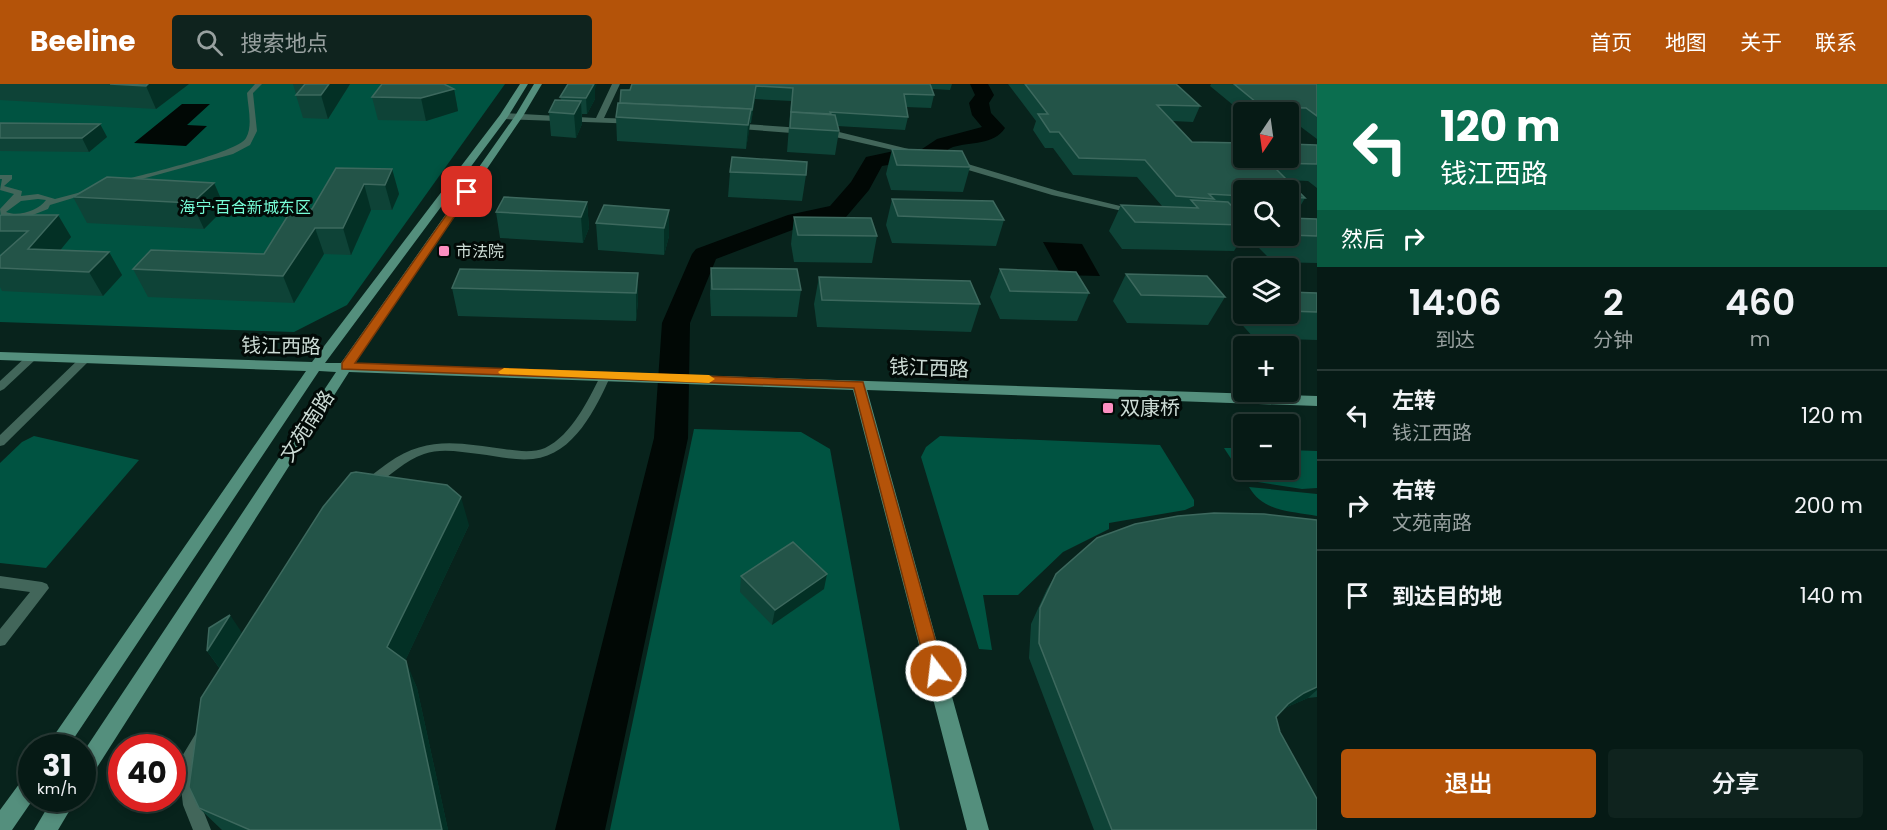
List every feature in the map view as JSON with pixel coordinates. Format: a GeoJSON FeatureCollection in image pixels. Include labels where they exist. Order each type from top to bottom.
{"type":"FeatureCollection","features":[{"type":"Feature","properties":{"kind":"main road","name":"文苑南路"},"geometry":{"type":"LineString","coordinates":[[65,734],[315,367],[504,116],[524,84]]}},
{"type":"Feature","properties":{"kind":"main road","name":"文苑南路"},"geometry":{"type":"LineString","coordinates":[[96,751],[346,366],[519,116],[538,84]]}},
{"type":"Feature","properties":{"kind":"main road","name":"钱江西路"},"geometry":{"type":"LineString","coordinates":[[0,356],[315,367],[346,366],[1317,401]]}},
{"type":"Feature","properties":{"kind":"main road"},"geometry":{"type":"LineString","coordinates":[[859,385],[978,830]]}},
{"type":"Feature","properties":{"kind":"main road"},"geometry":{"type":"LineString","coordinates":[[9,825],[18,809]]}},
{"type":"Feature","properties":{"kind":"main road"},"geometry":{"type":"LineString","coordinates":[[45,830],[57,812]]}},
{"type":"Feature","properties":{"kind":"street"},"geometry":{"type":"LineString","coordinates":[[598,120],[616,84]]}},
{"type":"Feature","properties":{"kind":"street"},"geometry":{"type":"LineString","coordinates":[[504,116],[645,122]]}},
{"type":"Feature","properties":{"kind":"street"},"geometry":{"type":"LineString","coordinates":[[721,125],[831,133],[910,150],[1056,193],[1150,215]]}},
{"type":"Feature","properties":{"kind":"lane"},"geometry":{"type":"LineString","coordinates":[[112,186],[230,152],[247,143],[253,131],[250,93],[259,84]]}},
{"type":"Feature","properties":{"kind":"lane"},"geometry":{"type":"LineString","coordinates":[[0,177],[9,177],[0,186],[19,193],[2,212],[4,215],[17,218]]}},
{"type":"Feature","properties":{"kind":"lane"},"geometry":{"type":"LineString","coordinates":[[0,232],[17,218],[37,212],[50,203],[100,189]]}},
{"type":"Feature","properties":{"kind":"lane"},"geometry":{"type":"LineString","coordinates":[[0,193],[10,190]]}},
{"type":"Feature","properties":{"kind":"lane"},"geometry":{"type":"LineString","coordinates":[[14,200],[45,197],[51,199],[50,203]]}},
{"type":"Feature","properties":{"kind":"lane"},"geometry":{"type":"LineString","coordinates":[[0,387],[32,357]]}},
{"type":"Feature","properties":{"kind":"lane"},"geometry":{"type":"LineString","coordinates":[[0,442],[85,359]]}},
{"type":"Feature","properties":{"kind":"lane"},"geometry":{"type":"LineString","coordinates":[[358,496],[365,487],[396,464],[423,450],[459,446],[515,454],[541,454],[564,440],[588,411],[606,375]]}},
{"type":"Feature","properties":{"kind":"lane"},"geometry":{"type":"LineString","coordinates":[[0,582],[42,588],[0,640]]}},
{"type":"Feature","properties":{"kind":"lane"},"geometry":{"type":"LineString","coordinates":[[202,830],[192,805],[186,763],[210,724]]}},
{"type":"Feature","properties":{"kind":"green space","name":"海宁·百合新城东区"},"geometry":{"type":"Polygon","coordinates":[[[0,84],[505,84],[347,305],[294,332],[0,322],[0,84]]]}},
{"type":"Feature","properties":{"kind":"green space"},"geometry":{"type":"Polygon","coordinates":[[[694,429],[801,432],[830,449],[900,830],[610,830],[694,429]]]}},
{"type":"Feature","properties":{"kind":"green space"},"geometry":{"type":"Polygon","coordinates":[[[34,436],[139,460],[46,568],[0,563],[0,463],[22,442],[34,436]]]}},
{"type":"Feature","properties":{"kind":"green space"},"geometry":{"type":"Polygon","coordinates":[[[940,436],[1160,445],[1194,500],[1194,506],[1185,510],[1109,523],[1109,529],[1063,552],[1018,595],[983,595],[992,650],[979,649],[921,457],[926,447],[940,436]]]}},
{"type":"Feature","properties":{"kind":"green space"},"geometry":{"type":"Polygon","coordinates":[[[1224,448],[1233,448],[1233,462],[1224,448]]]}},
{"type":"Feature","properties":{"kind":"green space"},"geometry":{"type":"Polygon","coordinates":[[[1299,450],[1317,451],[1317,488],[1302,489],[1245,480],[1299,480],[1299,450]]]}},
{"type":"Feature","properties":{"kind":"green space"},"geometry":{"type":"Polygon","coordinates":[[[1249,487],[1317,494],[1317,516],[1270,506],[1255,495],[1249,487]]]}},
{"type":"Feature","properties":{"kind":"shaded area"},"geometry":{"type":"Polygon","coordinates":[[[182,104],[210,104],[187,125],[207,126],[186,146],[134,143],[182,104]]]}},
{"type":"Feature","properties":{"kind":"shaded area"},"geometry":{"type":"Polygon","coordinates":[[[1043,242],[1082,244],[1100,276],[1061,275],[1043,242]]]}},
{"type":"Feature","properties":{"kind":"building"},"geometry":{"type":"Polygon","coordinates":[[[110,84],[148,84],[146,86],[110,84]]]}},
{"type":"Feature","properties":{"kind":"building"},"geometry":{"type":"Polygon","coordinates":[[[305,84],[329,84],[321,95],[296,95],[305,84]]]}},
{"type":"Feature","properties":{"kind":"building"},"geometry":{"type":"Polygon","coordinates":[[[382,84],[444,84],[454,89],[421,98],[372,97],[382,84]]]}},
{"type":"Feature","properties":{"kind":"building"},"geometry":{"type":"Polygon","coordinates":[[[568,84],[594,84],[586,98],[560,97],[568,84]]]}},
{"type":"Feature","properties":{"kind":"building"},"geometry":{"type":"Polygon","coordinates":[[[632,84],[930,84],[934,95],[904,94],[908,117],[791,112],[793,88],[756,86],[752,110],[620,103],[621,90],[630,90],[632,84]]]}},
{"type":"Feature","properties":{"kind":"building"},"geometry":{"type":"Polygon","coordinates":[[[1025,84],[1176,84],[1200,106],[1157,105],[1192,142],[1233,143],[1233,168],[1275,168],[1287,180],[1233,180],[1233,195],[1209,194],[1214,199],[1176,196],[1145,160],[1079,158],[1059,132],[1050,132],[1038,114],[1048,114],[1025,84]]]}},
{"type":"Feature","properties":{"kind":"building"},"geometry":{"type":"Polygon","coordinates":[[[1234,84],[1317,84],[1317,116],[1306,108],[1299,108],[1299,102],[1256,102],[1234,84]]]}},
{"type":"Feature","properties":{"kind":"building"},"geometry":{"type":"Polygon","coordinates":[[[555,100],[581,101],[574,114],[549,112],[555,100]]]}},
{"type":"Feature","properties":{"kind":"building"},"geometry":{"type":"Polygon","coordinates":[[[618,103],[751,109],[748,125],[616,117],[618,103]]]}},
{"type":"Feature","properties":{"kind":"building"},"geometry":{"type":"Polygon","coordinates":[[[791,112],[835,115],[839,131],[790,128],[791,112]]]}},
{"type":"Feature","properties":{"kind":"building"},"geometry":{"type":"Polygon","coordinates":[[[0,123],[100,124],[82,138],[0,138],[0,123]]]}},
{"type":"Feature","properties":{"kind":"building"},"geometry":{"type":"Polygon","coordinates":[[[1299,144],[1317,145],[1317,164],[1299,164],[1299,144]]]}},
{"type":"Feature","properties":{"kind":"building"},"geometry":{"type":"Polygon","coordinates":[[[892,149],[962,151],[970,167],[897,165],[892,149]]]}},
{"type":"Feature","properties":{"kind":"building"},"geometry":{"type":"Polygon","coordinates":[[[732,157],[807,162],[806,175],[730,172],[732,157]]]}},
{"type":"Feature","properties":{"kind":"building"},"geometry":{"type":"Polygon","coordinates":[[[336,168],[392,169],[385,185],[364,184],[343,228],[315,228],[283,276],[133,269],[151,250],[264,254],[292,209],[312,209],[336,168]]]}},
{"type":"Feature","properties":{"kind":"building"},"geometry":{"type":"Polygon","coordinates":[[[107,177],[214,183],[192,203],[73,197],[107,177]]]}},
{"type":"Feature","properties":{"kind":"building"},"geometry":{"type":"Polygon","coordinates":[[[504,197],[587,202],[581,217],[496,212],[504,197]]]}},
{"type":"Feature","properties":{"kind":"building"},"geometry":{"type":"Polygon","coordinates":[[[892,199],[993,201],[1004,220],[898,216],[892,199]]]}},
{"type":"Feature","properties":{"kind":"building"},"geometry":{"type":"Polygon","coordinates":[[[1191,200],[1228,202],[1233,207],[1233,225],[1135,222],[1121,205],[1198,208],[1191,200]]]}},
{"type":"Feature","properties":{"kind":"building"},"geometry":{"type":"Polygon","coordinates":[[[604,205],[669,210],[664,228],[596,223],[604,205]]]}},
{"type":"Feature","properties":{"kind":"building"},"geometry":{"type":"Polygon","coordinates":[[[1,215],[58,215],[28,249],[109,252],[89,272],[0,268],[0,256],[28,231],[0,231],[1,215]]]}},
{"type":"Feature","properties":{"kind":"building"},"geometry":{"type":"Polygon","coordinates":[[[794,217],[871,218],[877,236],[798,235],[794,217]]]}},
{"type":"Feature","properties":{"kind":"building"},"geometry":{"type":"Polygon","coordinates":[[[1299,218],[1317,219],[1317,236],[1299,235],[1299,218]]]}},
{"type":"Feature","properties":{"kind":"building"},"geometry":{"type":"Polygon","coordinates":[[[711,268],[797,269],[801,290],[712,289],[711,268]]]}},
{"type":"Feature","properties":{"kind":"building"},"geometry":{"type":"Polygon","coordinates":[[[460,269],[638,273],[636,293],[452,288],[460,269]]]}},
{"type":"Feature","properties":{"kind":"building"},"geometry":{"type":"Polygon","coordinates":[[[1000,269],[1076,272],[1089,293],[1010,291],[1000,269]]]}},
{"type":"Feature","properties":{"kind":"building"},"geometry":{"type":"Polygon","coordinates":[[[1126,274],[1207,276],[1225,297],[1141,295],[1126,274]]]}},
{"type":"Feature","properties":{"kind":"building"},"geometry":{"type":"Polygon","coordinates":[[[819,277],[970,281],[980,304],[822,300],[819,277]]]}},
{"type":"Feature","properties":{"kind":"building"},"geometry":{"type":"Polygon","coordinates":[[[1299,292],[1317,293],[1317,312],[1299,311],[1299,292]]]}},
{"type":"Feature","properties":{"kind":"building"},"geometry":{"type":"Polygon","coordinates":[[[351,473],[447,485],[461,497],[387,647],[406,661],[442,830],[250,830],[199,808],[189,787],[201,698],[323,507],[351,473]]]}},
{"type":"Feature","properties":{"kind":"building"},"geometry":{"type":"Polygon","coordinates":[[[1214,513],[1264,514],[1317,520],[1317,687],[1288,704],[1276,717],[1280,732],[1317,799],[1317,830],[1112,830],[1039,643],[1040,608],[1056,574],[1097,538],[1135,524],[1178,516],[1214,513]]]}},
{"type":"Feature","properties":{"kind":"building"},"geometry":{"type":"Polygon","coordinates":[[[793,542],[827,574],[775,610],[741,576],[793,542]]]}},
{"type":"Feature","properties":{"kind":"building"},"geometry":{"type":"Polygon","coordinates":[[[230,615],[207,651],[209,628],[230,615]]]}},
{"type":"Feature","properties":{"kind":"waterway"},"geometry":{"type":"LineString","coordinates":[[580,830],[671,438],[676,323],[705,254],[797,220],[838,212],[861,185],[874,162],[894,157],[924,158],[944,143],[983,135],[995,128],[982,115],[979,103],[985,95],[979,84]]}},
{"type":"Feature","properties":{"kind":"slow traffic"},"geometry":{"type":"LineString","coordinates":[[504,372],[709,379]]}},
{"type":"Feature","properties":{"kind":"place","name":"市法院"},"geometry":{"type":"Point","coordinates":[444,251]}},
{"type":"Feature","properties":{"kind":"place","name":"双康桥"},"geometry":{"type":"Point","coordinates":[1108,408]}},
{"type":"Feature","properties":{"kind":"route"},"geometry":{"type":"LineString","coordinates":[[467,192],[346,366],[859,385],[936,671]]}}]}
